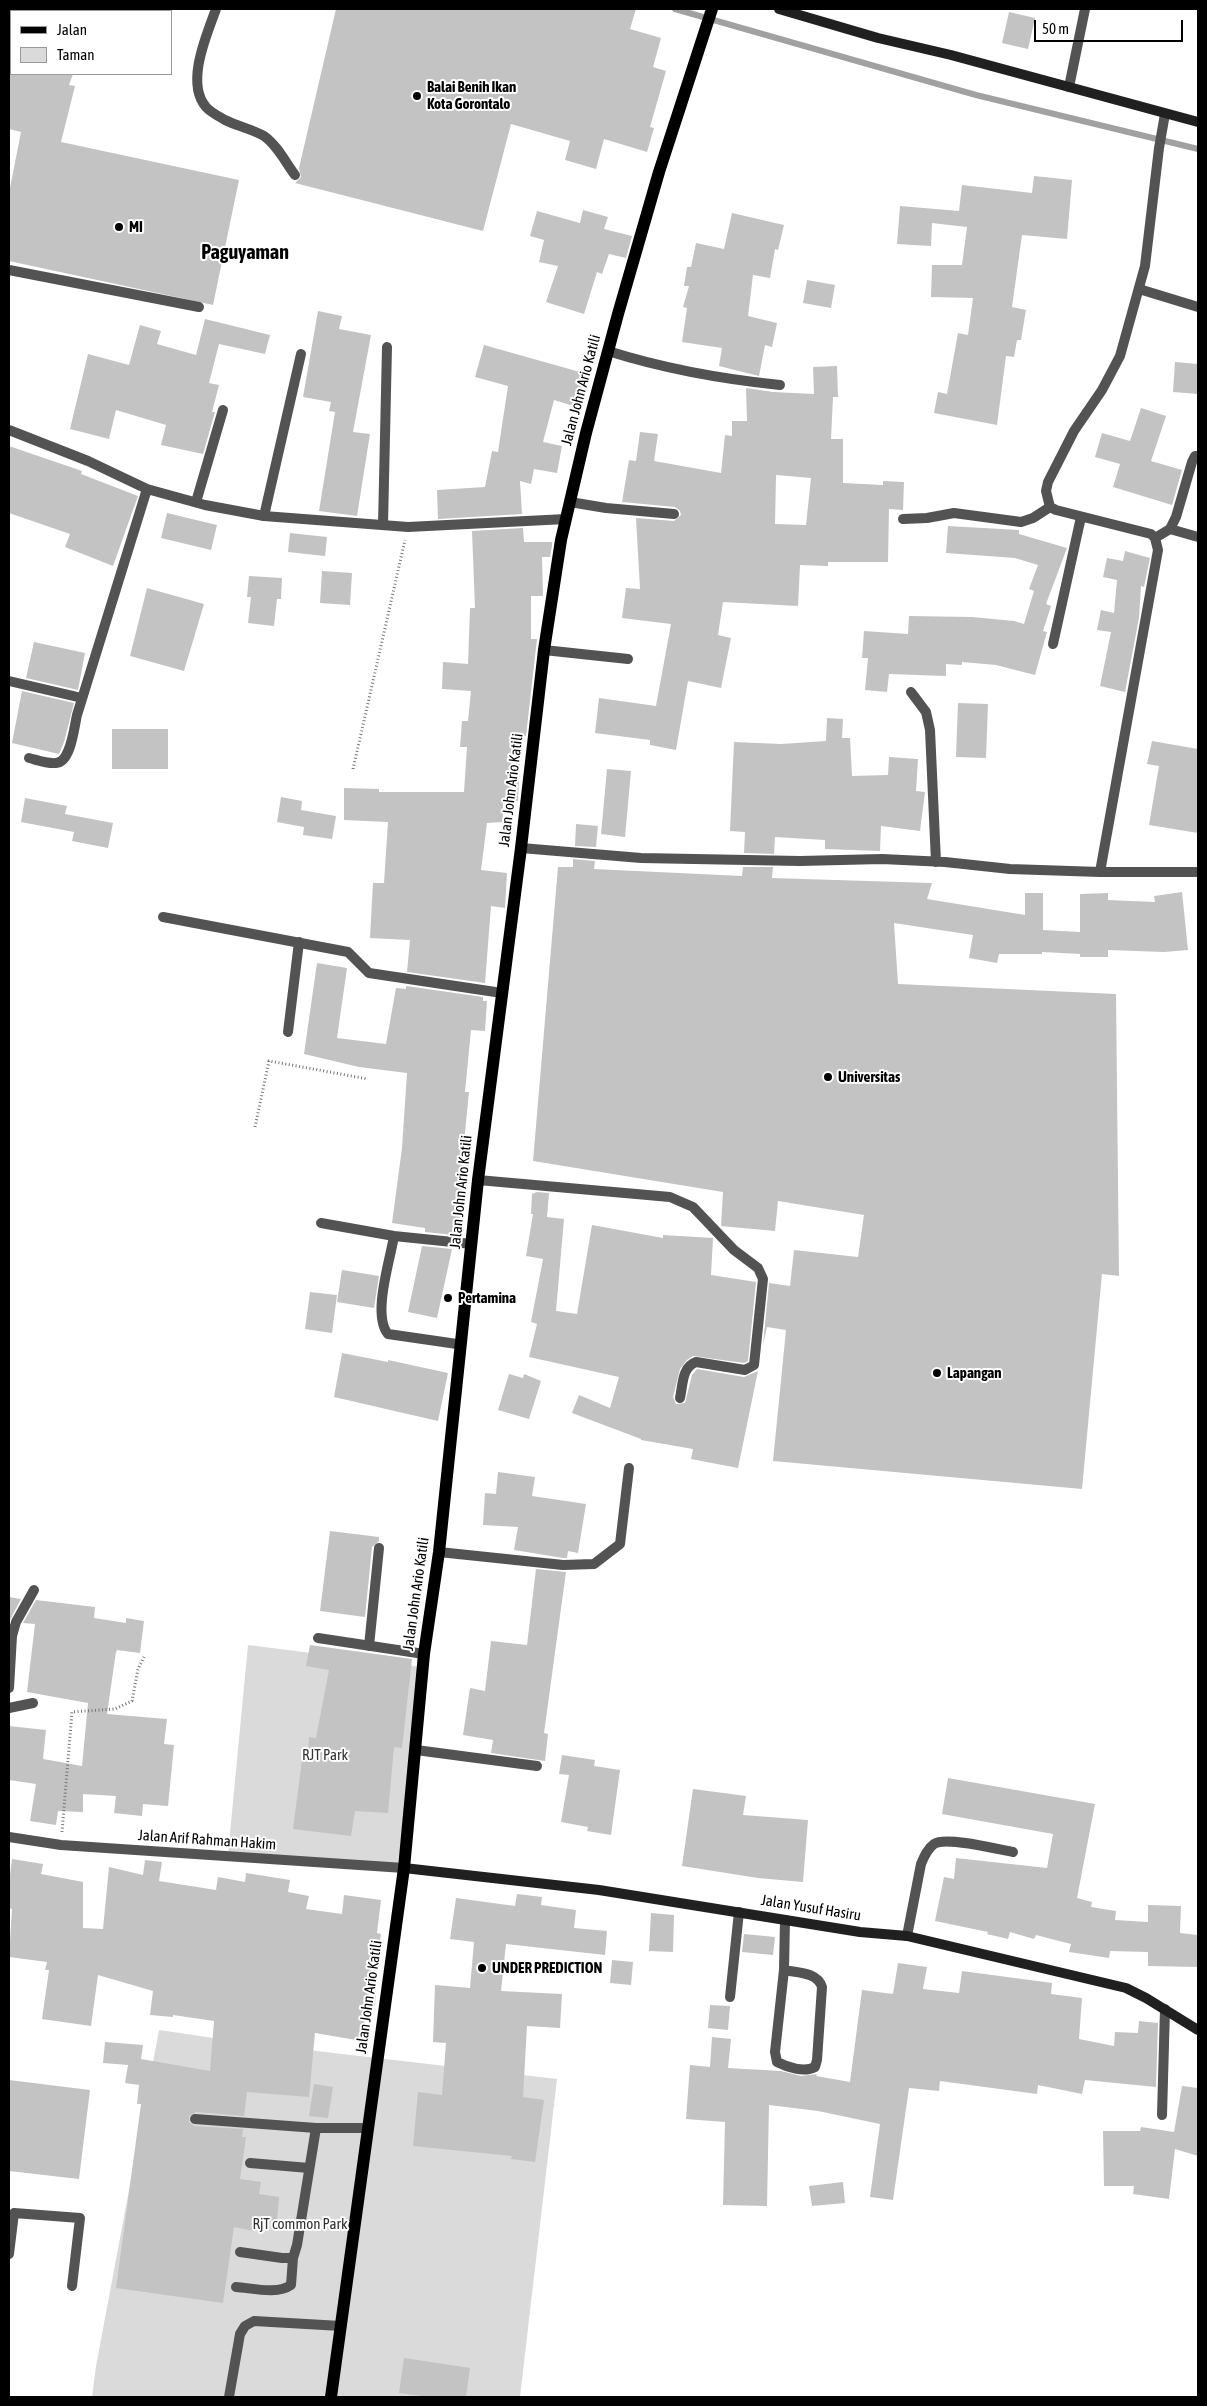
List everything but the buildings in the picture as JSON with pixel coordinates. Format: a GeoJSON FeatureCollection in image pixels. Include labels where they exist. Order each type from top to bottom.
{"type":"FeatureCollection","features":[{"type":"Feature","properties":{"kind":"main road","name":"Jalan John Ario Katili"},"geometry":{"type":"LineString","coordinates":[[331,2397],[404,1868],[424,1654],[439,1552],[478,1180],[521,848],[544,650],[566,520],[608,351],[659,172],[712,9]]}},
{"type":"Feature","properties":{"kind":"main road"},"geometry":{"type":"LineString","coordinates":[[779,9],[878,38],[1198,122]]}},
{"type":"Feature","properties":{"kind":"main road","name":"Jalan Yusuf Hasiru"},"geometry":{"type":"LineString","coordinates":[[404,1868],[599,1890],[860,1932],[907,1936],[1126,1988],[1198,2030]]}},
{"type":"Feature","properties":{"kind":"street"},"geometry":{"type":"LineString","coordinates":[[216,9],[201,51],[197,81],[206,107],[225,120],[264,136],[295,175]]}},
{"type":"Feature","properties":{"kind":"street"},"geometry":{"type":"LineString","coordinates":[[1069,87],[1085,9]]}},
{"type":"Feature","properties":{"kind":"street"},"geometry":{"type":"LineString","coordinates":[[1100,872],[1158,550],[1155,538],[1151,534],[1056,510],[1050,506],[1046,491],[1048,482],[1074,431],[1102,390],[1120,356],[1145,266],[1159,148],[1165,114]]}},
{"type":"Feature","properties":{"kind":"street"},"geometry":{"type":"LineString","coordinates":[[9,270],[200,307]]}},
{"type":"Feature","properties":{"kind":"street"},"geometry":{"type":"LineString","coordinates":[[1139,290],[1198,308]]}},
{"type":"Feature","properties":{"kind":"street"},"geometry":{"type":"LineString","coordinates":[[383,525],[387,347]]}},
{"type":"Feature","properties":{"kind":"street"},"geometry":{"type":"LineString","coordinates":[[608,351],[651,364],[712,378],[780,386]]}},
{"type":"Feature","properties":{"kind":"street"},"geometry":{"type":"LineString","coordinates":[[264,516],[301,354]]}},
{"type":"Feature","properties":{"kind":"street"},"geometry":{"type":"LineString","coordinates":[[196,502],[223,410]]}},
{"type":"Feature","properties":{"kind":"street"},"geometry":{"type":"LineString","coordinates":[[9,430],[88,461],[147,489],[196,502],[264,516],[408,527],[566,520]]}},
{"type":"Feature","properties":{"kind":"street"},"geometry":{"type":"LineString","coordinates":[[1155,538],[1170,528],[1176,517],[1192,462],[1195,456],[1198,456]]}},
{"type":"Feature","properties":{"kind":"street"},"geometry":{"type":"LineString","coordinates":[[29,758],[50,763],[62,762],[69,750],[82,698],[147,489]]}},
{"type":"Feature","properties":{"kind":"street"},"geometry":{"type":"LineString","coordinates":[[570,502],[606,508],[674,514]]}},
{"type":"Feature","properties":{"kind":"street"},"geometry":{"type":"LineString","coordinates":[[903,519],[927,518],[954,513],[1021,522],[1033,518],[1050,506]]}},
{"type":"Feature","properties":{"kind":"street"},"geometry":{"type":"LineString","coordinates":[[1053,644],[1081,517]]}},
{"type":"Feature","properties":{"kind":"street"},"geometry":{"type":"LineString","coordinates":[[1170,528],[1198,536]]}},
{"type":"Feature","properties":{"kind":"street"},"geometry":{"type":"LineString","coordinates":[[544,650],[628,659]]}},
{"type":"Feature","properties":{"kind":"street"},"geometry":{"type":"LineString","coordinates":[[9,681],[82,698]]}},
{"type":"Feature","properties":{"kind":"street"},"geometry":{"type":"LineString","coordinates":[[911,692],[926,712],[930,730],[936,862]]}},
{"type":"Feature","properties":{"kind":"street"},"geometry":{"type":"LineString","coordinates":[[521,848],[641,858],[936,862],[1010,869],[1100,872],[1198,872]]}},
{"type":"Feature","properties":{"kind":"street"},"geometry":{"type":"LineString","coordinates":[[163,916],[348,952],[369,973],[502,993]]}},
{"type":"Feature","properties":{"kind":"street"},"geometry":{"type":"LineString","coordinates":[[288,1032],[299,942]]}},
{"type":"Feature","properties":{"kind":"street"},"geometry":{"type":"LineString","coordinates":[[478,1180],[670,1197],[693,1208],[734,1250],[758,1268],[762,1279],[754,1365],[745,1370],[696,1362],[689,1364],[686,1369],[680,1398]]}},
{"type":"Feature","properties":{"kind":"street"},"geometry":{"type":"LineString","coordinates":[[321,1223],[394,1236],[472,1244]]}},
{"type":"Feature","properties":{"kind":"street"},"geometry":{"type":"LineString","coordinates":[[394,1236],[381,1310],[382,1326],[388,1334],[457,1344],[461,1341]]}},
{"type":"Feature","properties":{"kind":"street"},"geometry":{"type":"LineString","coordinates":[[439,1552],[563,1565],[594,1564],[620,1544],[629,1468]]}},
{"type":"Feature","properties":{"kind":"street"},"geometry":{"type":"LineString","coordinates":[[369,1646],[379,1548]]}},
{"type":"Feature","properties":{"kind":"street"},"geometry":{"type":"LineString","coordinates":[[9,1688],[12,1636],[16,1622],[34,1590]]}},
{"type":"Feature","properties":{"kind":"street"},"geometry":{"type":"LineString","coordinates":[[318,1638],[424,1654]]}},
{"type":"Feature","properties":{"kind":"street"},"geometry":{"type":"LineString","coordinates":[[9,1708],[33,1703]]}},
{"type":"Feature","properties":{"kind":"street"},"geometry":{"type":"LineString","coordinates":[[416,1750],[537,1766]]}},
{"type":"Feature","properties":{"kind":"street","name":"Jalan Arif Rahman Hakim"},"geometry":{"type":"LineString","coordinates":[[9,1837],[61,1845],[404,1868]]}},
{"type":"Feature","properties":{"kind":"street"},"geometry":{"type":"LineString","coordinates":[[907,1936],[921,1864],[924,1855],[933,1844],[948,1841],[1013,1852]]}},
{"type":"Feature","properties":{"kind":"street"},"geometry":{"type":"LineString","coordinates":[[730,1997],[739,1912]]}},
{"type":"Feature","properties":{"kind":"street"},"geometry":{"type":"LineString","coordinates":[[784,1970],[814,1976],[820,1980],[822,1987],[816,2060],[815,2066],[810,2070],[792,2068],[776,2062],[775,2052],[784,1970],[785,1920]]}},
{"type":"Feature","properties":{"kind":"street"},"geometry":{"type":"LineString","coordinates":[[1162,2115],[1164,2009]]}},
{"type":"Feature","properties":{"kind":"street"},"geometry":{"type":"LineString","coordinates":[[196,2119],[316,2128],[367,2128]]}},
{"type":"Feature","properties":{"kind":"street"},"geometry":{"type":"LineString","coordinates":[[236,2287],[279,2290],[291,2286],[293,2258],[298,2245],[316,2128]]}},
{"type":"Feature","properties":{"kind":"street"},"geometry":{"type":"LineString","coordinates":[[250,2163],[309,2168]]}},
{"type":"Feature","properties":{"kind":"street"},"geometry":{"type":"LineString","coordinates":[[9,2254],[14,2213],[80,2218],[72,2286]]}},
{"type":"Feature","properties":{"kind":"street"},"geometry":{"type":"LineString","coordinates":[[240,2252],[293,2258]]}},
{"type":"Feature","properties":{"kind":"street"},"geometry":{"type":"LineString","coordinates":[[229,2397],[240,2334],[245,2326],[254,2321],[341,2326]]}},
{"type":"Feature","properties":{"kind":"path"},"geometry":{"type":"LineString","coordinates":[[353,769],[408,527]]}},
{"type":"Feature","properties":{"kind":"path"},"geometry":{"type":"LineString","coordinates":[[255,1127],[269,1061],[368,1080]]}},
{"type":"Feature","properties":{"kind":"path"},"geometry":{"type":"LineString","coordinates":[[61,1845],[72,1712],[114,1709],[132,1701],[138,1669],[145,1656]]}},
{"type":"Feature","properties":{"kind":"green space","name":"RJT Park"},"geometry":{"type":"Polygon","coordinates":[[[248,1645],[423,1667],[398,1867],[228,1854],[248,1645]]]}},
{"type":"Feature","properties":{"kind":"green space","name":"RjT common Park"},"geometry":{"type":"Polygon","coordinates":[[[159,2030],[248,2043],[557,2079],[520,2397],[92,2397],[96,2366],[159,2030]]]}},
{"type":"Feature","properties":{"kind":"waterway"},"geometry":{"type":"LineString","coordinates":[[675,9],[976,95],[1198,149]]}},
{"type":"Feature","properties":{"kind":"place","name":"Balai Benih Ikan Kota Gorontalo"},"geometry":{"type":"Point","coordinates":[417,96]}},
{"type":"Feature","properties":{"kind":"place","name":"MI"},"geometry":{"type":"Point","coordinates":[119,227]}},
{"type":"Feature","properties":{"kind":"place","name":"Universitas"},"geometry":{"type":"Point","coordinates":[828,1077]}},
{"type":"Feature","properties":{"kind":"place","name":"Pertamina"},"geometry":{"type":"Point","coordinates":[448,1298]}},
{"type":"Feature","properties":{"kind":"place","name":"Lapangan"},"geometry":{"type":"Point","coordinates":[937,1373]}},
{"type":"Feature","properties":{"kind":"place","name":"UNDER PREDICTION"},"geometry":{"type":"Point","coordinates":[482,1968]}},
{"type":"Feature","properties":{"kind":"district","name":"Paguyaman"},"geometry":{"type":"Point","coordinates":[245,253]}}]}
